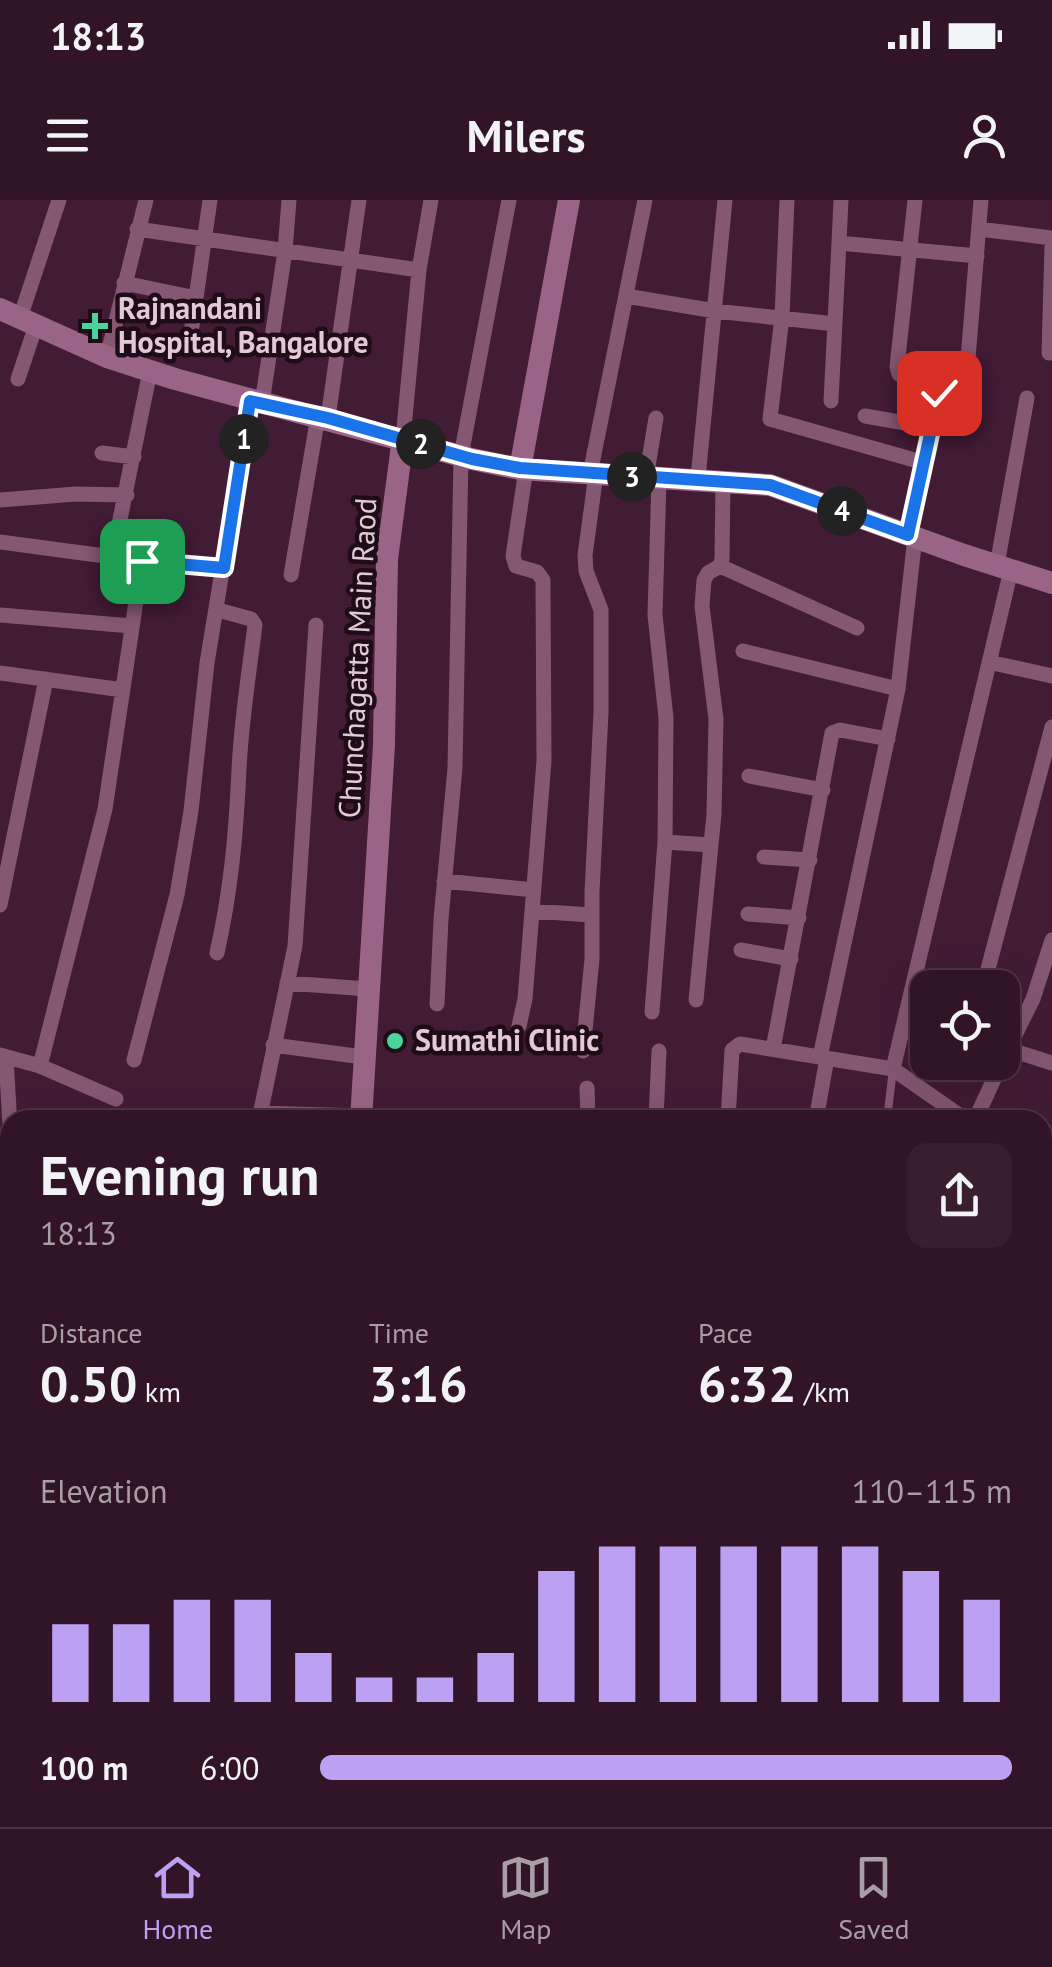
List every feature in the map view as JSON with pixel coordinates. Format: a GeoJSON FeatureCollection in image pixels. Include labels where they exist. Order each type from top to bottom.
{"type":"FeatureCollection","features":[{"type":"Feature","properties":{"kind":"street"},"geometry":{"type":"LineString","coordinates":[[18,380],[19,317],[59,200]]}},
{"type":"Feature","properties":{"kind":"street"},"geometry":{"type":"LineString","coordinates":[[107,357],[146,200]]}},
{"type":"Feature","properties":{"kind":"street"},"geometry":{"type":"LineString","coordinates":[[190,347],[210,200]]}},
{"type":"Feature","properties":{"kind":"street"},"geometry":{"type":"LineString","coordinates":[[134,1060],[178,895],[207,663],[285,251],[289,200]]}},
{"type":"Feature","properties":{"kind":"street"},"geometry":{"type":"LineString","coordinates":[[291,575],[352,262],[360,200]]}},
{"type":"Feature","properties":{"kind":"street","name":"Chunchagatta Main Raod"},"geometry":{"type":"LineString","coordinates":[[361,1110],[384,745],[386,559],[403,438],[418,270],[430,200]]}},
{"type":"Feature","properties":{"kind":"street"},"geometry":{"type":"LineString","coordinates":[[437,1004],[455,768],[461,456],[509,200]]}},
{"type":"Feature","properties":{"kind":"street"},"geometry":{"type":"LineString","coordinates":[[520,1026],[544,762],[543,580],[537,572],[516,566],[513,556],[523,469],[569,200]]}},
{"type":"Feature","properties":{"kind":"street"},"geometry":{"type":"LineString","coordinates":[[583,1052],[592,959],[601,713],[601,610],[586,572],[584,555],[593,474],[646,200]]}},
{"type":"Feature","properties":{"kind":"street"},"geometry":{"type":"LineString","coordinates":[[698,478],[725,200]]}},
{"type":"Feature","properties":{"kind":"street"},"geometry":{"type":"LineString","coordinates":[[787,200],[782,317],[770,419],[925,463]]}},
{"type":"Feature","properties":{"kind":"street"},"geometry":{"type":"LineString","coordinates":[[831,401],[842,200]]}},
{"type":"Feature","properties":{"kind":"street"},"geometry":{"type":"LineString","coordinates":[[915,200],[899,374],[908,381],[941,384],[962,379],[967,371],[981,200]]}},
{"type":"Feature","properties":{"kind":"street"},"geometry":{"type":"LineString","coordinates":[[137,229],[418,270]]}},
{"type":"Feature","properties":{"kind":"street"},"geometry":{"type":"LineString","coordinates":[[978,229],[1052,238]]}},
{"type":"Feature","properties":{"kind":"street"},"geometry":{"type":"LineString","coordinates":[[838,243],[977,256]]}},
{"type":"Feature","properties":{"kind":"street"},"geometry":{"type":"LineString","coordinates":[[1049,353],[1052,246]]}},
{"type":"Feature","properties":{"kind":"street"},"geometry":{"type":"LineString","coordinates":[[124,282],[196,298]]}},
{"type":"Feature","properties":{"kind":"street"},"geometry":{"type":"LineString","coordinates":[[626,296],[715,311],[835,324]]}},
{"type":"Feature","properties":{"kind":"street"},"geometry":{"type":"LineString","coordinates":[[19,317],[150,372],[461,456],[523,469],[770,485],[1052,582]]}},
{"type":"Feature","properties":{"kind":"street"},"geometry":{"type":"LineString","coordinates":[[116,556],[114,549],[150,372]]}},
{"type":"Feature","properties":{"kind":"street"},"geometry":{"type":"LineString","coordinates":[[817,1110],[824,1058],[898,689],[912,536],[941,384]]}},
{"type":"Feature","properties":{"kind":"street"},"geometry":{"type":"LineString","coordinates":[[893,1069],[989,662],[1027,398]]}},
{"type":"Feature","properties":{"kind":"street"},"geometry":{"type":"LineString","coordinates":[[864,416],[934,428]]}},
{"type":"Feature","properties":{"kind":"street"},"geometry":{"type":"LineString","coordinates":[[652,1012],[665,842],[666,718],[655,615],[656,418]]}},
{"type":"Feature","properties":{"kind":"street"},"geometry":{"type":"LineString","coordinates":[[102,453],[134,457]]}},
{"type":"Feature","properties":{"kind":"street"},"geometry":{"type":"LineString","coordinates":[[720,566],[723,481]]}},
{"type":"Feature","properties":{"kind":"street"},"geometry":{"type":"LineString","coordinates":[[0,500],[76,494],[127,495]]}},
{"type":"Feature","properties":{"kind":"street"},"geometry":{"type":"LineString","coordinates":[[0,542],[224,568]]}},
{"type":"Feature","properties":{"kind":"street"},"geometry":{"type":"LineString","coordinates":[[40,1066],[105,810],[141,560]]}},
{"type":"Feature","properties":{"kind":"street"},"geometry":{"type":"LineString","coordinates":[[720,566],[857,628]]}},
{"type":"Feature","properties":{"kind":"street"},"geometry":{"type":"LineString","coordinates":[[696,1000],[711,845],[716,720],[702,606],[704,580],[720,566]]}},
{"type":"Feature","properties":{"kind":"street"},"geometry":{"type":"LineString","coordinates":[[216,953],[230,894],[255,625],[251,619],[218,610]]}},
{"type":"Feature","properties":{"kind":"street"},"geometry":{"type":"LineString","coordinates":[[0,615],[132,626]]}},
{"type":"Feature","properties":{"kind":"street"},"geometry":{"type":"LineString","coordinates":[[260,1110],[294,946],[316,625]]}},
{"type":"Feature","properties":{"kind":"street"},"geometry":{"type":"LineString","coordinates":[[743,651],[898,689]]}},
{"type":"Feature","properties":{"kind":"street"},"geometry":{"type":"LineString","coordinates":[[989,662],[1052,676]]}},
{"type":"Feature","properties":{"kind":"street"},"geometry":{"type":"LineString","coordinates":[[0,673],[123,690]]}},
{"type":"Feature","properties":{"kind":"street"},"geometry":{"type":"LineString","coordinates":[[0,905],[46,679]]}},
{"type":"Feature","properties":{"kind":"street"},"geometry":{"type":"LineString","coordinates":[[988,970],[1052,727]]}},
{"type":"Feature","properties":{"kind":"street"},"geometry":{"type":"LineString","coordinates":[[773,1050],[832,733],[840,730],[888,739]]}},
{"type":"Feature","properties":{"kind":"street"},"geometry":{"type":"LineString","coordinates":[[749,776],[822,790]]}},
{"type":"Feature","properties":{"kind":"street"},"geometry":{"type":"LineString","coordinates":[[665,842],[711,845]]}},
{"type":"Feature","properties":{"kind":"street"},"geometry":{"type":"LineString","coordinates":[[764,857],[810,860]]}},
{"type":"Feature","properties":{"kind":"street"},"geometry":{"type":"LineString","coordinates":[[444,881],[534,890]]}},
{"type":"Feature","properties":{"kind":"street"},"geometry":{"type":"LineString","coordinates":[[532,911],[591,914]]}},
{"type":"Feature","properties":{"kind":"street"},"geometry":{"type":"LineString","coordinates":[[748,914],[799,918]]}},
{"type":"Feature","properties":{"kind":"street"},"geometry":{"type":"LineString","coordinates":[[1020,1025],[1033,999],[1052,940]]}},
{"type":"Feature","properties":{"kind":"street"},"geometry":{"type":"LineString","coordinates":[[740,950],[791,959]]}},
{"type":"Feature","properties":{"kind":"street"},"geometry":{"type":"LineString","coordinates":[[287,982],[368,989]]}},
{"type":"Feature","properties":{"kind":"street"},"geometry":{"type":"LineString","coordinates":[[1033,999],[1052,1005]]}},
{"type":"Feature","properties":{"kind":"street"},"geometry":{"type":"LineString","coordinates":[[729,1110],[732,1050],[740,1044],[893,1069],[952,1110]]}},
{"type":"Feature","properties":{"kind":"street"},"geometry":{"type":"LineString","coordinates":[[273,1045],[364,1056]]}},
{"type":"Feature","properties":{"kind":"street"},"geometry":{"type":"LineString","coordinates":[[656,1110],[659,1051]]}},
{"type":"Feature","properties":{"kind":"street"},"geometry":{"type":"LineString","coordinates":[[8,1110],[3,1056],[40,1066],[116,1099]]}},
{"type":"Feature","properties":{"kind":"street"},"geometry":{"type":"LineString","coordinates":[[1020,1059],[1052,1063]]}},
{"type":"Feature","properties":{"kind":"street"},"geometry":{"type":"LineString","coordinates":[[980,1110],[993,1080]]}},
{"type":"Feature","properties":{"kind":"street"},"geometry":{"type":"LineString","coordinates":[[587,1088],[588,1110]]}},
{"type":"Feature","properties":{"kind":"lane"},"geometry":{"type":"LineString","coordinates":[[888,1110],[893,1069]]}},
{"type":"Feature","properties":{"kind":"place","name":"Rajnandani Hospital, Bangalore"},"geometry":{"type":"Point","coordinates":[95,326]}},
{"type":"Feature","properties":{"kind":"place","name":"Sumathi Clinic"},"geometry":{"type":"Point","coordinates":[395,1041]}},
{"type":"Feature","properties":{"kind":"route"},"geometry":{"type":"LineString","coordinates":[[142,561],[224,568],[250,401],[520,468],[770,485],[908,535],[939,393]]}}]}
